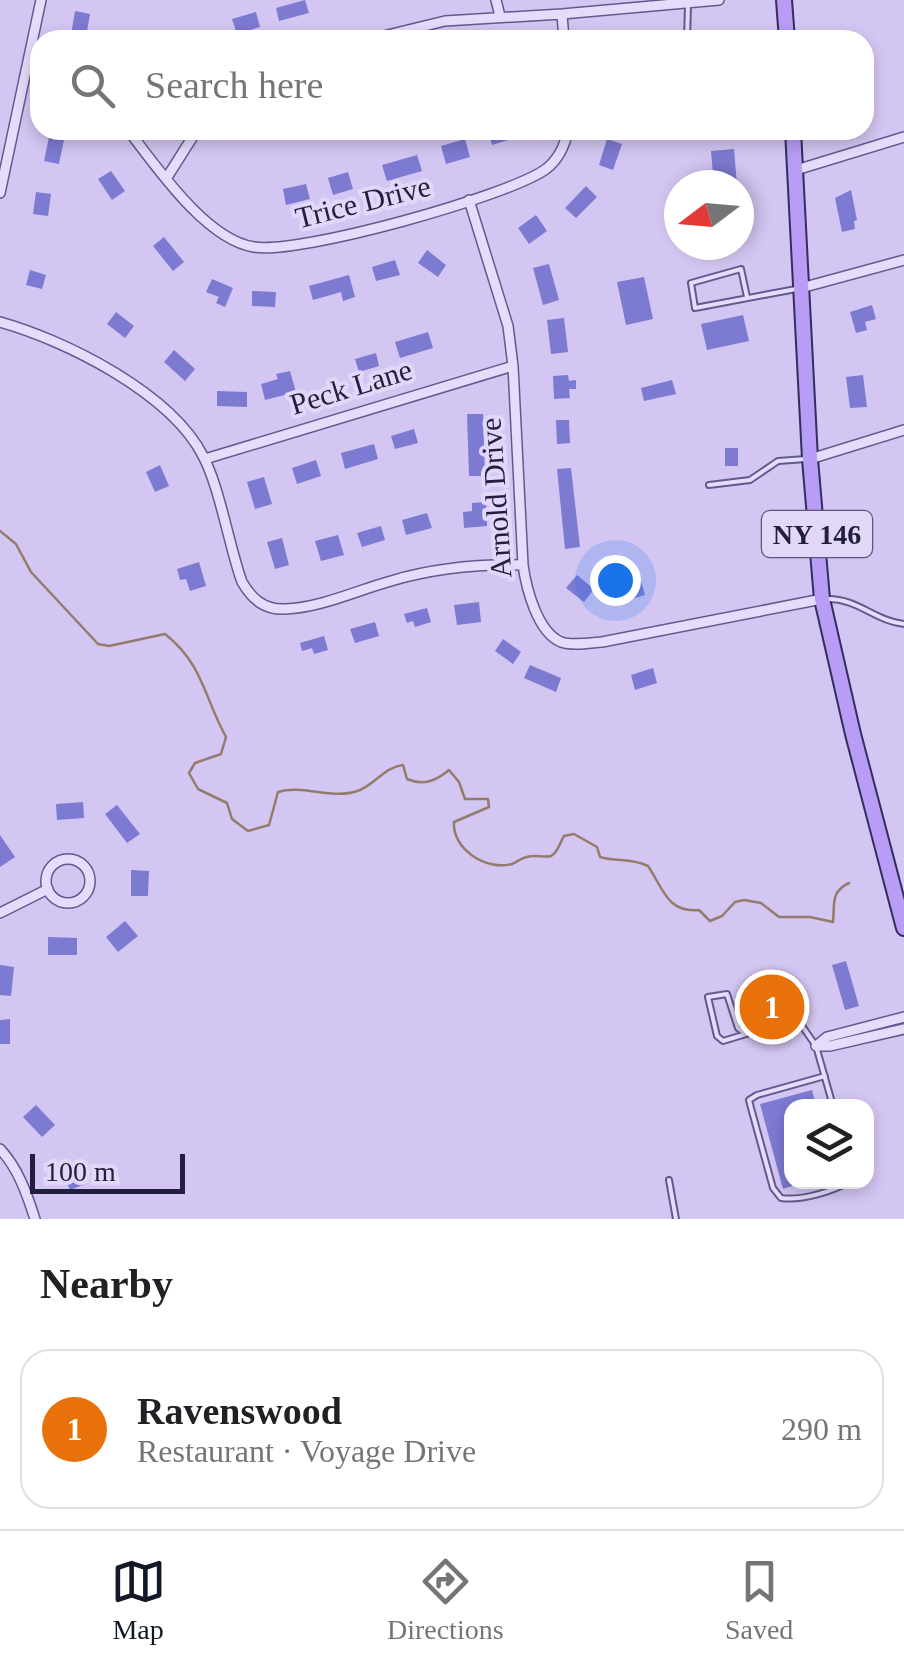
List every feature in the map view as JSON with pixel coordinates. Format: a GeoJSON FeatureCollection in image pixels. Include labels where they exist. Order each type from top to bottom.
{"type":"FeatureCollection","features":[{"type":"Feature","properties":{"kind":"main road"},"geometry":{"type":"LineString","coordinates":[[784,0],[786,30]]}},
{"type":"Feature","properties":{"kind":"main road","name":"NY 146"},"geometry":{"type":"LineString","coordinates":[[794,140],[810,459],[822,599],[904,928]]}},
{"type":"Feature","properties":{"kind":"street"},"geometry":{"type":"LineString","coordinates":[[35,30],[41,0]]}},
{"type":"Feature","properties":{"kind":"street"},"geometry":{"type":"LineString","coordinates":[[496,0],[500,16]]}},
{"type":"Feature","properties":{"kind":"street"},"geometry":{"type":"LineString","coordinates":[[408,30],[445,21],[719,0]]}},
{"type":"Feature","properties":{"kind":"street"},"geometry":{"type":"LineString","coordinates":[[562,14],[563,30]]}},
{"type":"Feature","properties":{"kind":"street"},"geometry":{"type":"LineString","coordinates":[[0,193],[30,52]]}},
{"type":"Feature","properties":{"kind":"street"},"geometry":{"type":"LineString","coordinates":[[25,75],[30,75]]}},
{"type":"Feature","properties":{"kind":"street"},"geometry":{"type":"LineString","coordinates":[[796,170],[904,137]]}},
{"type":"Feature","properties":{"kind":"street","name":"Trice Drive"},"geometry":{"type":"LineString","coordinates":[[136,140],[166,179],[210,224],[254,248],[335,239],[470,200],[545,169],[566,140]]}},
{"type":"Feature","properties":{"kind":"street"},"geometry":{"type":"LineString","coordinates":[[166,179],[191,140]]}},
{"type":"Feature","properties":{"kind":"street","name":"Arnold Drive"},"geometry":{"type":"LineString","coordinates":[[470,200],[508,326],[527,593],[555,638],[571,644],[602,642],[822,599]]}},
{"type":"Feature","properties":{"kind":"street"},"geometry":{"type":"LineString","coordinates":[[801,288],[904,260]]}},
{"type":"Feature","properties":{"kind":"street"},"geometry":{"type":"LineString","coordinates":[[0,322],[40,333],[97,362],[172,417],[205,458],[242,582],[250,597],[267,607],[287,609],[468,564],[523,564]]}},
{"type":"Feature","properties":{"kind":"street","name":"Peck Lane"},"geometry":{"type":"LineString","coordinates":[[205,458],[513,366]]}},
{"type":"Feature","properties":{"kind":"street"},"geometry":{"type":"LineString","coordinates":[[810,459],[904,430]]}},
{"type":"Feature","properties":{"kind":"street"},"geometry":{"type":"LineString","coordinates":[[63,860],[81,863],[88,872],[90,885],[79,900],[61,902],[48,889],[49,871],[63,860]]}},
{"type":"Feature","properties":{"kind":"street"},"geometry":{"type":"LineString","coordinates":[[0,912],[48,889]]}},
{"type":"Feature","properties":{"kind":"street"},"geometry":{"type":"LineString","coordinates":[[816,1046],[827,1038],[904,1017]]}},
{"type":"Feature","properties":{"kind":"street"},"geometry":{"type":"LineString","coordinates":[[816,1046],[904,1029]]}},
{"type":"Feature","properties":{"kind":"street"},"geometry":{"type":"LineString","coordinates":[[0,1149],[21,1181],[35,1219]]}},
{"type":"Feature","properties":{"kind":"lane"},"geometry":{"type":"LineString","coordinates":[[688,2],[688,30]]}},
{"type":"Feature","properties":{"kind":"lane"},"geometry":{"type":"LineString","coordinates":[[747,298],[741,269],[690,284],[694,308],[801,288]]}},
{"type":"Feature","properties":{"kind":"lane"},"geometry":{"type":"LineString","coordinates":[[709,485],[756,479],[786,459],[810,459]]}},
{"type":"Feature","properties":{"kind":"lane"},"geometry":{"type":"LineString","coordinates":[[822,599],[846,600],[880,618],[904,624]]}},
{"type":"Feature","properties":{"kind":"lane"},"geometry":{"type":"LineString","coordinates":[[746,1033],[738,1028],[727,994],[708,997],[717,1036],[723,1041],[790,1020],[800,1023],[816,1046],[831,1099]]}},
{"type":"Feature","properties":{"kind":"lane"},"geometry":{"type":"LineString","coordinates":[[825,1076],[757,1095],[750,1100],[750,1108],[773,1188],[782,1198],[793,1200],[830,1189]]}},
{"type":"Feature","properties":{"kind":"lane"},"geometry":{"type":"LineString","coordinates":[[669,1180],[676,1219]]}},
{"type":"Feature","properties":{"kind":"building"},"geometry":{"type":"Polygon","coordinates":[[[305,0],[309,13],[279,21],[276,8],[305,0]]]}},
{"type":"Feature","properties":{"kind":"building"},"geometry":{"type":"Polygon","coordinates":[[[75,11],[90,14],[87,30],[72,30],[75,11]]]}},
{"type":"Feature","properties":{"kind":"building"},"geometry":{"type":"Polygon","coordinates":[[[256,12],[260,27],[236,30],[232,19],[256,12]]]}},
{"type":"Feature","properties":{"kind":"building"},"geometry":{"type":"Polygon","coordinates":[[[48,140],[64,140],[59,164],[44,161],[48,140]]]}},
{"type":"Feature","properties":{"kind":"building"},"geometry":{"type":"Polygon","coordinates":[[[465,140],[470,157],[446,164],[441,146],[465,140]]]}},
{"type":"Feature","properties":{"kind":"building"},"geometry":{"type":"Polygon","coordinates":[[[607,140],[622,144],[613,170],[599,165],[607,140]]]}},
{"type":"Feature","properties":{"kind":"building"},"geometry":{"type":"Polygon","coordinates":[[[734,149],[736,170],[713,170],[711,151],[734,149]]]}},
{"type":"Feature","properties":{"kind":"building"},"geometry":{"type":"Polygon","coordinates":[[[417,155],[422,171],[387,181],[382,165],[417,155]]]}},
{"type":"Feature","properties":{"kind":"building"},"geometry":{"type":"Polygon","coordinates":[[[111,171],[125,191],[112,200],[98,179],[111,171]]]}},
{"type":"Feature","properties":{"kind":"building"},"geometry":{"type":"Polygon","coordinates":[[[348,172],[353,189],[333,195],[328,178],[348,172]]]}},
{"type":"Feature","properties":{"kind":"building"},"geometry":{"type":"Polygon","coordinates":[[[306,184],[310,199],[286,205],[283,189],[306,184]]]}},
{"type":"Feature","properties":{"kind":"building"},"geometry":{"type":"Polygon","coordinates":[[[586,186],[597,197],[576,218],[565,208],[586,186]]]}},
{"type":"Feature","properties":{"kind":"building"},"geometry":{"type":"Polygon","coordinates":[[[851,190],[857,220],[855,229],[842,232],[835,198],[851,190]]]}},
{"type":"Feature","properties":{"kind":"building"},"geometry":{"type":"Polygon","coordinates":[[[36,192],[51,194],[48,216],[33,214],[36,192]]]}},
{"type":"Feature","properties":{"kind":"building"},"geometry":{"type":"Polygon","coordinates":[[[536,215],[547,231],[529,244],[518,228],[536,215]]]}},
{"type":"Feature","properties":{"kind":"building"},"geometry":{"type":"Polygon","coordinates":[[[164,237],[184,262],[173,271],[153,246],[164,237]]]}},
{"type":"Feature","properties":{"kind":"building"},"geometry":{"type":"Polygon","coordinates":[[[427,250],[446,265],[438,277],[418,263],[427,250]]]}},
{"type":"Feature","properties":{"kind":"building"},"geometry":{"type":"Polygon","coordinates":[[[395,260],[400,275],[376,281],[372,267],[395,260]]]}},
{"type":"Feature","properties":{"kind":"building"},"geometry":{"type":"Polygon","coordinates":[[[549,264],[559,300],[543,305],[533,268],[549,264]]]}},
{"type":"Feature","properties":{"kind":"building"},"geometry":{"type":"Polygon","coordinates":[[[30,270],[46,275],[42,289],[26,285],[30,270]]]}},
{"type":"Feature","properties":{"kind":"building"},"geometry":{"type":"Polygon","coordinates":[[[349,275],[355,297],[343,301],[341,292],[313,300],[309,286],[349,275]]]}},
{"type":"Feature","properties":{"kind":"building"},"geometry":{"type":"Polygon","coordinates":[[[644,277],[653,319],[626,325],[617,282],[644,277]]]}},
{"type":"Feature","properties":{"kind":"building"},"geometry":{"type":"Polygon","coordinates":[[[212,279],[233,288],[225,307],[216,303],[219,297],[206,292],[212,279]]]}},
{"type":"Feature","properties":{"kind":"building"},"geometry":{"type":"Polygon","coordinates":[[[252,291],[276,292],[275,307],[252,306],[252,291]]]}},
{"type":"Feature","properties":{"kind":"building"},"geometry":{"type":"Polygon","coordinates":[[[872,305],[876,319],[865,322],[867,330],[856,333],[850,312],[872,305]]]}},
{"type":"Feature","properties":{"kind":"building"},"geometry":{"type":"Polygon","coordinates":[[[116,312],[134,326],[125,338],[107,324],[116,312]]]}},
{"type":"Feature","properties":{"kind":"building"},"geometry":{"type":"Polygon","coordinates":[[[743,315],[749,341],[707,350],[701,324],[743,315]]]}},
{"type":"Feature","properties":{"kind":"building"},"geometry":{"type":"Polygon","coordinates":[[[564,318],[568,352],[551,354],[547,320],[564,318]]]}},
{"type":"Feature","properties":{"kind":"building"},"geometry":{"type":"Polygon","coordinates":[[[428,332],[433,348],[400,358],[395,342],[428,332]]]}},
{"type":"Feature","properties":{"kind":"building"},"geometry":{"type":"Polygon","coordinates":[[[174,350],[195,369],[185,381],[164,362],[174,350]]]}},
{"type":"Feature","properties":{"kind":"building"},"geometry":{"type":"Polygon","coordinates":[[[376,353],[379,366],[359,372],[355,359],[376,353]]]}},
{"type":"Feature","properties":{"kind":"building"},"geometry":{"type":"Polygon","coordinates":[[[290,371],[296,392],[265,400],[261,384],[290,371]]]}},
{"type":"Feature","properties":{"kind":"building"},"geometry":{"type":"Polygon","coordinates":[[[568,375],[569,381],[576,380],[576,389],[569,389],[570,398],[554,399],[553,376],[568,375]]]}},
{"type":"Feature","properties":{"kind":"building"},"geometry":{"type":"Polygon","coordinates":[[[863,375],[867,407],[850,408],[846,377],[863,375]]]}},
{"type":"Feature","properties":{"kind":"building"},"geometry":{"type":"Polygon","coordinates":[[[672,380],[676,394],[644,401],[641,388],[672,380]]]}},
{"type":"Feature","properties":{"kind":"building"},"geometry":{"type":"Polygon","coordinates":[[[217,391],[247,392],[247,407],[217,406],[217,391]]]}},
{"type":"Feature","properties":{"kind":"building"},"geometry":{"type":"Polygon","coordinates":[[[467,414],[483,414],[485,476],[469,476],[467,414]]]}},
{"type":"Feature","properties":{"kind":"building"},"geometry":{"type":"Polygon","coordinates":[[[556,420],[569,420],[570,443],[557,444],[556,420]]]}},
{"type":"Feature","properties":{"kind":"building"},"geometry":{"type":"Polygon","coordinates":[[[414,429],[418,443],[395,449],[391,436],[414,429]]]}},
{"type":"Feature","properties":{"kind":"building"},"geometry":{"type":"Polygon","coordinates":[[[374,444],[378,459],[345,469],[341,453],[374,444]]]}},
{"type":"Feature","properties":{"kind":"building"},"geometry":{"type":"Polygon","coordinates":[[[725,448],[738,448],[738,466],[725,466],[725,448]]]}},
{"type":"Feature","properties":{"kind":"building"},"geometry":{"type":"Polygon","coordinates":[[[316,460],[321,476],[297,484],[292,468],[316,460]]]}},
{"type":"Feature","properties":{"kind":"building"},"geometry":{"type":"Polygon","coordinates":[[[160,465],[169,486],[155,492],[146,472],[160,465]]]}},
{"type":"Feature","properties":{"kind":"building"},"geometry":{"type":"Polygon","coordinates":[[[571,468],[580,547],[565,549],[557,469],[571,468]]]}},
{"type":"Feature","properties":{"kind":"building"},"geometry":{"type":"Polygon","coordinates":[[[264,477],[272,504],[255,509],[247,482],[264,477]]]}},
{"type":"Feature","properties":{"kind":"building"},"geometry":{"type":"Polygon","coordinates":[[[486,502],[487,526],[464,528],[463,512],[472,511],[472,503],[486,502]]]}},
{"type":"Feature","properties":{"kind":"building"},"geometry":{"type":"Polygon","coordinates":[[[427,513],[432,528],[406,535],[402,520],[427,513]]]}},
{"type":"Feature","properties":{"kind":"building"},"geometry":{"type":"Polygon","coordinates":[[[381,526],[385,540],[362,547],[357,533],[381,526]]]}},
{"type":"Feature","properties":{"kind":"building"},"geometry":{"type":"Polygon","coordinates":[[[338,535],[344,555],[321,561],[315,541],[338,535]]]}},
{"type":"Feature","properties":{"kind":"building"},"geometry":{"type":"Polygon","coordinates":[[[282,538],[289,565],[275,569],[267,542],[282,538]]]}},
{"type":"Feature","properties":{"kind":"building"},"geometry":{"type":"Polygon","coordinates":[[[199,562],[206,586],[190,591],[186,579],[180,580],[177,569],[199,562]]]}},
{"type":"Feature","properties":{"kind":"building"},"geometry":{"type":"Polygon","coordinates":[[[577,575],[594,589],[584,602],[566,588],[577,575]]]}},
{"type":"Feature","properties":{"kind":"building"},"geometry":{"type":"Polygon","coordinates":[[[641,581],[645,595],[621,602],[617,588],[641,581]]]}},
{"type":"Feature","properties":{"kind":"building"},"geometry":{"type":"Polygon","coordinates":[[[479,602],[481,622],[457,625],[454,605],[479,602]]]}},
{"type":"Feature","properties":{"kind":"building"},"geometry":{"type":"Polygon","coordinates":[[[427,608],[431,622],[415,627],[413,621],[407,623],[404,614],[427,608]]]}},
{"type":"Feature","properties":{"kind":"building"},"geometry":{"type":"Polygon","coordinates":[[[375,622],[379,636],[355,643],[350,629],[375,622]]]}},
{"type":"Feature","properties":{"kind":"building"},"geometry":{"type":"Polygon","coordinates":[[[324,636],[328,650],[314,654],[312,648],[302,651],[300,643],[324,636]]]}},
{"type":"Feature","properties":{"kind":"building"},"geometry":{"type":"Polygon","coordinates":[[[503,639],[521,652],[513,664],[495,651],[503,639]]]}},
{"type":"Feature","properties":{"kind":"building"},"geometry":{"type":"Polygon","coordinates":[[[530,665],[561,678],[556,692],[524,678],[530,665]]]}},
{"type":"Feature","properties":{"kind":"building"},"geometry":{"type":"Polygon","coordinates":[[[653,668],[657,683],[635,690],[631,675],[653,668]]]}},
{"type":"Feature","properties":{"kind":"building"},"geometry":{"type":"Polygon","coordinates":[[[83,802],[84,818],[57,820],[56,804],[83,802]]]}},
{"type":"Feature","properties":{"kind":"building"},"geometry":{"type":"Polygon","coordinates":[[[117,805],[140,834],[127,843],[105,814],[117,805]]]}},
{"type":"Feature","properties":{"kind":"building"},"geometry":{"type":"Polygon","coordinates":[[[0,835],[15,857],[0,867],[0,835]]]}},
{"type":"Feature","properties":{"kind":"building"},"geometry":{"type":"Polygon","coordinates":[[[131,870],[149,871],[148,896],[131,896],[131,870]]]}},
{"type":"Feature","properties":{"kind":"building"},"geometry":{"type":"Polygon","coordinates":[[[125,921],[138,936],[118,952],[106,937],[125,921]]]}},
{"type":"Feature","properties":{"kind":"building"},"geometry":{"type":"Polygon","coordinates":[[[48,937],[77,938],[77,955],[48,955],[48,937]]]}},
{"type":"Feature","properties":{"kind":"building"},"geometry":{"type":"Polygon","coordinates":[[[846,961],[859,1006],[845,1010],[832,965],[846,961]]]}},
{"type":"Feature","properties":{"kind":"building"},"geometry":{"type":"Polygon","coordinates":[[[0,965],[14,967],[11,996],[0,995],[0,965]]]}},
{"type":"Feature","properties":{"kind":"building"},"geometry":{"type":"Polygon","coordinates":[[[771,984],[780,1014],[759,1020],[757,1012],[750,1013],[745,995],[771,984]]]}},
{"type":"Feature","properties":{"kind":"building"},"geometry":{"type":"Polygon","coordinates":[[[10,1019],[10,1044],[0,1044],[0,1020],[10,1019]]]}},
{"type":"Feature","properties":{"kind":"building"},"geometry":{"type":"Polygon","coordinates":[[[812,1090],[814,1099],[784,1099],[783,1189],[760,1104],[812,1090]]]}},
{"type":"Feature","properties":{"kind":"building"},"geometry":{"type":"Polygon","coordinates":[[[36,1105],[55,1125],[42,1137],[23,1117],[36,1105]]]}},
{"type":"Feature","properties":{"kind":"building"},"geometry":{"type":"Polygon","coordinates":[[[68,1159],[72,1167],[77,1165],[85,1184],[70,1190],[58,1164],[68,1159]]]}},
{"type":"Feature","properties":{"kind":"waterway"},"geometry":{"type":"LineString","coordinates":[[0,531],[16,544],[31,572],[98,644],[109,646],[165,634],[178,645],[202,682],[226,737],[221,754],[195,763],[189,773],[198,789],[227,803],[232,819],[248,831],[269,825],[278,792],[350,793],[403,765],[407,779],[418,782],[434,780],[449,770],[465,799],[488,799],[489,807],[454,822],[465,849],[492,864],[551,856],[564,836],[574,834],[597,847],[600,857],[648,866],[673,903],[699,910],[710,921],[722,916],[735,902],[744,900],[761,903],[779,917],[833,922],[836,895],[849,883]]}},
{"type":"Feature","properties":{"kind":"place","name":"Ravenswood"},"geometry":{"type":"Point","coordinates":[772,1007]}}]}
